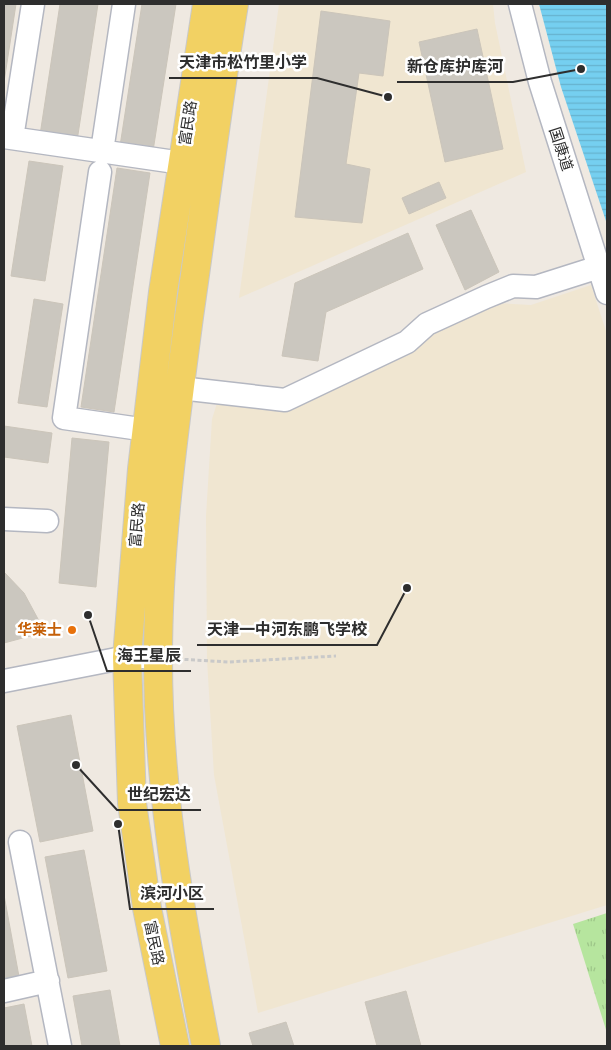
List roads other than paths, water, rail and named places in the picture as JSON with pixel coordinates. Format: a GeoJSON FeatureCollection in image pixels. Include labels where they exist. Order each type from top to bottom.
{"type":"FeatureCollection","features":[{"type":"Feature","properties":{"kind":"main road","name":"富民路"},"geometry":{"type":"LineString","coordinates":[[176,1046],[147,908],[132,803],[127,657],[147,430],[182,163],[207,4]]}},
{"type":"Feature","properties":{"kind":"main road","name":"富民路"},"geometry":{"type":"LineString","coordinates":[[206,1046],[179,910],[166,803],[158,657],[164,520],[216,119],[234,4]]}},
{"type":"Feature","properties":{"kind":"street"},"geometry":{"type":"LineString","coordinates":[[33,4],[8,137],[101,162],[182,163]]}},
{"type":"Feature","properties":{"kind":"street"},"geometry":{"type":"LineString","coordinates":[[124,4],[64,418],[147,430]]}},
{"type":"Feature","properties":{"kind":"street","name":"国康道"},"geometry":{"type":"LineString","coordinates":[[520,4],[540,82],[607,293]]}},
{"type":"Feature","properties":{"kind":"street"},"geometry":{"type":"LineString","coordinates":[[180,388],[285,400],[407,342],[427,324],[486,297],[513,286],[536,287],[599,267]]}},
{"type":"Feature","properties":{"kind":"street"},"geometry":{"type":"LineString","coordinates":[[4,519],[47,521]]}},
{"type":"Feature","properties":{"kind":"street"},"geometry":{"type":"LineString","coordinates":[[4,680],[127,657],[158,657]]}},
{"type":"Feature","properties":{"kind":"street"},"geometry":{"type":"LineString","coordinates":[[20,842],[60,1046]]}},
{"type":"Feature","properties":{"kind":"street"},"geometry":{"type":"LineString","coordinates":[[4,991],[48,981]]}},
{"type":"Feature","properties":{"kind":"water"},"geometry":{"type":"Polygon","coordinates":[[[539,4],[607,4],[607,224],[561,87],[539,4]]]}},
{"type":"Feature","properties":{"kind":"place","name":"新仓库护库河"},"geometry":{"type":"Point","coordinates":[581,69]}},
{"type":"Feature","properties":{"kind":"place","name":"天津市松竹里小学"},"geometry":{"type":"Point","coordinates":[388,97]}},
{"type":"Feature","properties":{"kind":"place","name":"天津一中河东鹏飞学校"},"geometry":{"type":"Point","coordinates":[407,588]}},
{"type":"Feature","properties":{"kind":"place","name":"海王星辰"},"geometry":{"type":"Point","coordinates":[88,615]}},
{"type":"Feature","properties":{"kind":"place","name":"华莱士"},"geometry":{"type":"Point","coordinates":[72,630]}},
{"type":"Feature","properties":{"kind":"place","name":"世纪宏达"},"geometry":{"type":"Point","coordinates":[76,765]}},
{"type":"Feature","properties":{"kind":"place","name":"滨河小区"},"geometry":{"type":"Point","coordinates":[118,824]}}]}
